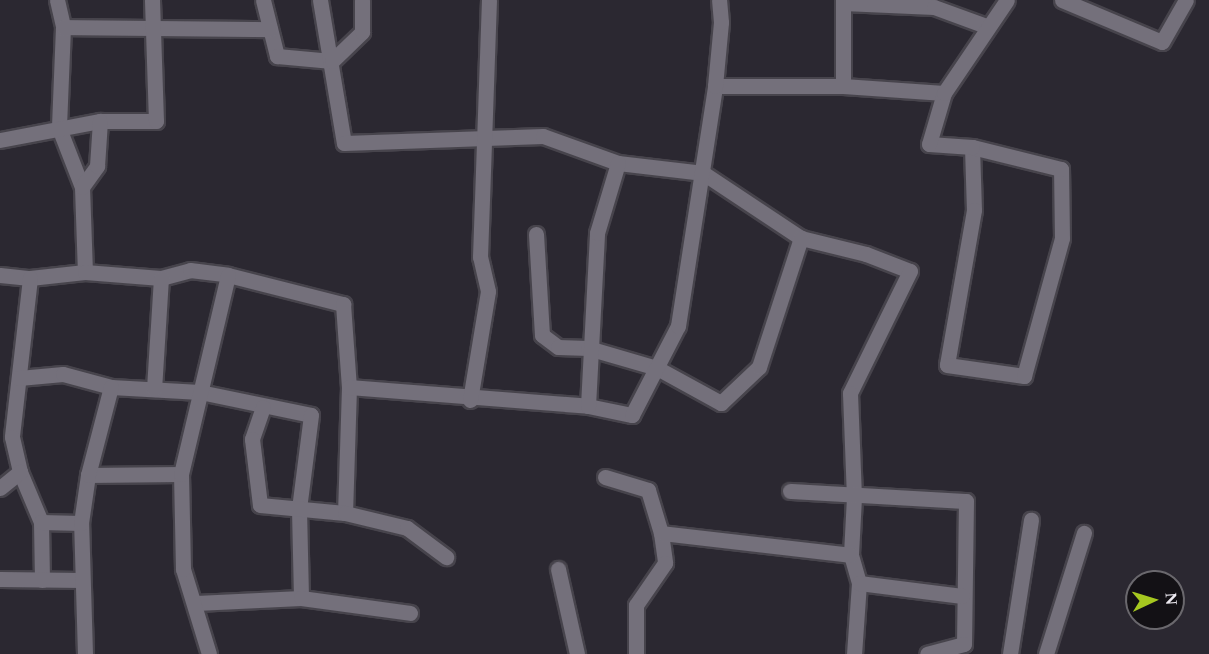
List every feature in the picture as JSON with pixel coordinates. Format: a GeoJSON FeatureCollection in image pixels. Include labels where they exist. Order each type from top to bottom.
{"type":"FeatureCollection","features":[{"type":"Feature","properties":{"kind":"street"},"geometry":{"type":"LineString","coordinates":[[57,0],[63,27],[59,128],[82,187],[85,272]]}},
{"type":"Feature","properties":{"kind":"street"},"geometry":{"type":"LineString","coordinates":[[0,140],[100,121],[156,121],[152,0]]}},
{"type":"Feature","properties":{"kind":"street"},"geometry":{"type":"LineString","coordinates":[[263,0],[277,56],[332,61],[362,32],[362,0]]}},
{"type":"Feature","properties":{"kind":"street"},"geometry":{"type":"LineString","coordinates":[[320,0],[344,143],[543,136],[618,164],[703,173],[801,238],[866,254],[910,271],[850,393],[854,497],[851,555],[859,583],[854,654]]}},
{"type":"Feature","properties":{"kind":"street"},"geometry":{"type":"LineString","coordinates":[[470,400],[488,291],[480,257],[487,139],[489,0]]}},
{"type":"Feature","properties":{"kind":"street"},"geometry":{"type":"LineString","coordinates":[[349,387],[470,400],[588,406],[632,415],[678,326],[715,86],[720,0]]}},
{"type":"Feature","properties":{"kind":"street"},"geometry":{"type":"LineString","coordinates":[[972,147],[974,210],[947,365],[1024,376],[1062,238],[1062,169],[972,147],[929,144],[944,93],[986,26],[1007,0]]}},
{"type":"Feature","properties":{"kind":"street"},"geometry":{"type":"LineString","coordinates":[[1062,0],[1162,42],[1186,0]]}},
{"type":"Feature","properties":{"kind":"street"},"geometry":{"type":"LineString","coordinates":[[843,86],[843,2],[935,4],[986,26]]}},
{"type":"Feature","properties":{"kind":"street"},"geometry":{"type":"LineString","coordinates":[[63,27],[270,29]]}},
{"type":"Feature","properties":{"kind":"street"},"geometry":{"type":"LineString","coordinates":[[715,86],[843,86],[944,93]]}},
{"type":"Feature","properties":{"kind":"street"},"geometry":{"type":"LineString","coordinates":[[82,187],[97,166],[100,121]]}},
{"type":"Feature","properties":{"kind":"street"},"geometry":{"type":"LineString","coordinates":[[588,406],[588,348],[597,233],[618,164]]}},
{"type":"Feature","properties":{"kind":"street"},"geometry":{"type":"LineString","coordinates":[[536,234],[542,335],[558,347],[588,348],[657,368],[722,404],[759,367],[801,238]]}},
{"type":"Feature","properties":{"kind":"street"},"geometry":{"type":"LineString","coordinates":[[0,274],[30,278],[85,272],[161,278],[190,270],[228,275],[343,304],[349,387],[345,513]]}},
{"type":"Feature","properties":{"kind":"street"},"geometry":{"type":"LineString","coordinates":[[208,654],[196,603],[183,568],[181,474],[228,275]]}},
{"type":"Feature","properties":{"kind":"street"},"geometry":{"type":"LineString","coordinates":[[30,278],[19,378],[6,437],[41,522],[42,580]]}},
{"type":"Feature","properties":{"kind":"street"},"geometry":{"type":"LineString","coordinates":[[154,389],[161,278]]}},
{"type":"Feature","properties":{"kind":"street"},"geometry":{"type":"LineString","coordinates":[[19,378],[63,375],[111,387],[200,393],[311,415],[299,509],[301,598]]}},
{"type":"Feature","properties":{"kind":"street"},"geometry":{"type":"LineString","coordinates":[[85,654],[81,523],[88,475],[111,387]]}},
{"type":"Feature","properties":{"kind":"street"},"geometry":{"type":"LineString","coordinates":[[263,406],[252,439],[260,506],[345,513],[407,528],[446,557]]}},
{"type":"Feature","properties":{"kind":"street"},"geometry":{"type":"LineString","coordinates":[[0,488],[20,472]]}},
{"type":"Feature","properties":{"kind":"street"},"geometry":{"type":"LineString","coordinates":[[88,475],[181,474]]}},
{"type":"Feature","properties":{"kind":"street"},"geometry":{"type":"LineString","coordinates":[[605,477],[648,490],[661,532],[665,563],[636,605],[636,654]]}},
{"type":"Feature","properties":{"kind":"street"},"geometry":{"type":"LineString","coordinates":[[790,491],[854,497],[966,501],[962,596],[964,644],[927,654]]}},
{"type":"Feature","properties":{"kind":"street"},"geometry":{"type":"LineString","coordinates":[[1015,653],[1031,520]]}},
{"type":"Feature","properties":{"kind":"street"},"geometry":{"type":"LineString","coordinates":[[41,522],[81,523]]}},
{"type":"Feature","properties":{"kind":"street"},"geometry":{"type":"LineString","coordinates":[[661,532],[851,555]]}},
{"type":"Feature","properties":{"kind":"street"},"geometry":{"type":"LineString","coordinates":[[1046,654],[1084,533]]}},
{"type":"Feature","properties":{"kind":"street"},"geometry":{"type":"LineString","coordinates":[[558,569],[577,654]]}},
{"type":"Feature","properties":{"kind":"street"},"geometry":{"type":"LineString","coordinates":[[0,579],[82,580]]}},
{"type":"Feature","properties":{"kind":"street"},"geometry":{"type":"LineString","coordinates":[[859,583],[962,596]]}},
{"type":"Feature","properties":{"kind":"street"},"geometry":{"type":"LineString","coordinates":[[196,603],[301,598],[410,613]]}}]}
